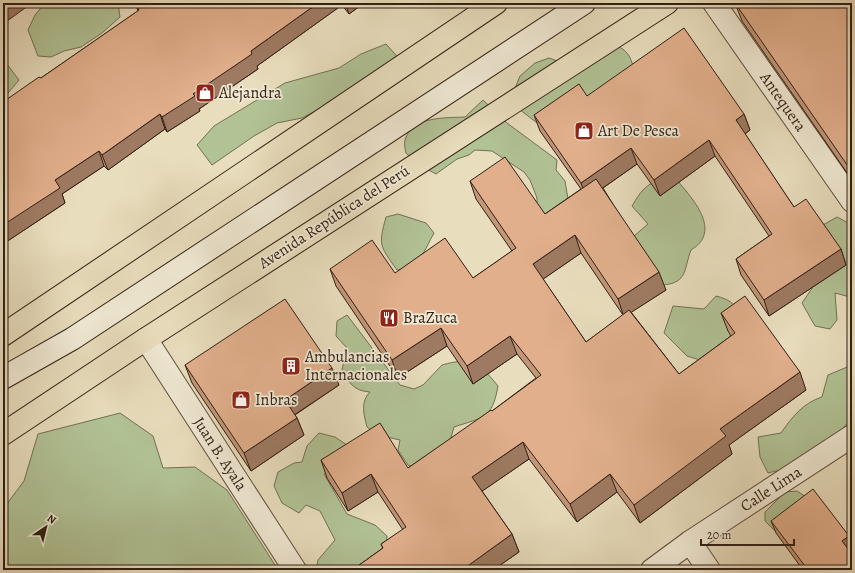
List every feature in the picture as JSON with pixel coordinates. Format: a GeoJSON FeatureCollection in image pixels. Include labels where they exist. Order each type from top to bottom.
{"type":"FeatureCollection","features":[{"type":"Feature","properties":{"kind":"highway"},"geometry":{"type":"LineString","coordinates":[[3,335],[496,3]]}},
{"type":"Feature","properties":{"kind":"highway","name":"Avenida República del Perú"},"geometry":{"type":"LineString","coordinates":[[3,434],[146,339],[667,3]]}},
{"type":"Feature","properties":{"kind":"street"},"geometry":{"type":"LineString","coordinates":[[3,378],[72,339],[584,3]]}},
{"type":"Feature","properties":{"kind":"street","name":"Antequera"},"geometry":{"type":"LineString","coordinates":[[714,3],[852,201]]}},
{"type":"Feature","properties":{"kind":"street"},"geometry":{"type":"LineString","coordinates":[[3,393],[72,339]]}},
{"type":"Feature","properties":{"kind":"street","name":"Juan B. Ayala"},"geometry":{"type":"LineString","coordinates":[[146,339],[295,570]]}},
{"type":"Feature","properties":{"kind":"street","name":"Calle Lima"},"geometry":{"type":"LineString","coordinates":[[652,570],[690,542],[852,436]]}},
{"type":"Feature","properties":{"kind":"street"},"geometry":{"type":"LineString","coordinates":[[690,542],[709,570]]}},
{"type":"Feature","properties":{"kind":"green space"},"geometry":{"type":"Polygon","coordinates":[[[45,3],[118,3],[120,17],[102,33],[81,47],[64,51],[51,57],[38,56],[28,30],[35,15],[45,3]]]}},
{"type":"Feature","properties":{"kind":"green space"},"geometry":{"type":"Polygon","coordinates":[[[386,44],[404,64],[302,118],[277,123],[254,136],[212,165],[197,145],[214,126],[285,83],[339,68],[361,54],[386,44]]]}},
{"type":"Feature","properties":{"kind":"green space"},"geometry":{"type":"Polygon","coordinates":[[[612,44],[618,46],[626,52],[632,63],[635,74],[550,133],[519,109],[514,91],[520,76],[535,63],[549,58],[563,63],[612,44]]]}},
{"type":"Feature","properties":{"kind":"green space"},"geometry":{"type":"Polygon","coordinates":[[[3,59],[19,80],[3,99],[3,59]]]}},
{"type":"Feature","properties":{"kind":"green space"},"geometry":{"type":"Polygon","coordinates":[[[483,100],[507,123],[557,160],[556,170],[565,181],[568,199],[554,217],[537,211],[537,198],[530,180],[524,172],[492,151],[475,150],[469,155],[457,159],[436,174],[416,163],[406,153],[405,140],[409,132],[415,126],[422,122],[439,118],[465,117],[483,100]]]}},
{"type":"Feature","properties":{"kind":"green space"},"geometry":{"type":"Polygon","coordinates":[[[661,179],[676,179],[690,195],[702,214],[705,224],[704,234],[700,242],[691,250],[684,274],[677,281],[671,284],[663,285],[627,242],[648,224],[632,206],[644,189],[661,179]]]}},
{"type":"Feature","properties":{"kind":"green space"},"geometry":{"type":"Polygon","coordinates":[[[398,214],[426,223],[434,233],[424,252],[416,262],[405,268],[397,270],[387,256],[381,240],[386,217],[398,214]]]}},
{"type":"Feature","properties":{"kind":"green space"},"geometry":{"type":"Polygon","coordinates":[[[837,217],[852,225],[852,296],[850,297],[835,293],[837,320],[830,329],[815,326],[802,303],[821,275],[823,225],[837,217]]]}},
{"type":"Feature","properties":{"kind":"green space"},"geometry":{"type":"Polygon","coordinates":[[[716,296],[730,302],[735,306],[740,322],[740,337],[700,360],[687,356],[664,333],[673,306],[704,309],[716,296]]]}},
{"type":"Feature","properties":{"kind":"green space"},"geometry":{"type":"Polygon","coordinates":[[[347,315],[400,385],[414,389],[423,385],[442,365],[462,361],[469,362],[480,367],[498,386],[493,405],[485,416],[454,427],[450,441],[418,469],[408,465],[398,450],[400,440],[378,435],[367,427],[364,404],[370,392],[360,390],[353,386],[342,370],[347,348],[336,336],[337,321],[347,315]]]}},
{"type":"Feature","properties":{"kind":"green space"},"geometry":{"type":"Polygon","coordinates":[[[852,365],[852,418],[823,450],[788,468],[768,473],[760,457],[758,437],[781,433],[798,411],[809,403],[822,397],[828,375],[852,365]]]}},
{"type":"Feature","properties":{"kind":"green space"},"geometry":{"type":"Polygon","coordinates":[[[120,413],[153,436],[163,468],[195,467],[227,490],[275,565],[275,570],[3,570],[3,509],[24,481],[38,434],[120,413]]]}},
{"type":"Feature","properties":{"kind":"green space"},"geometry":{"type":"Polygon","coordinates":[[[319,433],[335,437],[347,445],[339,464],[324,474],[347,514],[375,525],[387,536],[386,548],[373,570],[316,570],[318,560],[335,540],[320,511],[306,505],[299,513],[282,503],[274,486],[278,472],[294,463],[302,462],[307,446],[319,433]]]}},
{"type":"Feature","properties":{"kind":"green space"},"geometry":{"type":"Polygon","coordinates":[[[797,491],[806,497],[786,535],[774,530],[765,521],[765,512],[785,492],[797,491]]]}},
{"type":"Feature","properties":{"kind":"building"},"geometry":{"type":"Polygon","coordinates":[[[140,3],[318,3],[251,51],[252,54],[193,94],[195,96],[162,117],[160,114],[102,155],[99,151],[55,180],[60,188],[3,225],[3,102],[39,77],[41,78],[139,10],[136,5],[140,3]]]}},
{"type":"Feature","properties":{"kind":"building"},"geometry":{"type":"Polygon","coordinates":[[[735,3],[852,3],[852,172],[735,3]]]}},
{"type":"Feature","properties":{"kind":"building"},"geometry":{"type":"Polygon","coordinates":[[[684,28],[744,114],[736,120],[794,207],[806,199],[841,249],[764,300],[736,259],[772,234],[709,140],[654,180],[631,148],[581,183],[534,115],[579,84],[587,96],[684,28]]]}},
{"type":"Feature","properties":{"kind":"building"},"geometry":{"type":"Polygon","coordinates":[[[505,157],[545,214],[596,179],[659,272],[618,299],[575,235],[533,264],[586,342],[629,310],[679,374],[735,333],[721,313],[745,296],[800,372],[720,429],[726,436],[634,505],[610,474],[570,504],[523,442],[472,477],[512,534],[462,570],[356,570],[355,568],[383,548],[381,544],[406,527],[371,474],[342,493],[321,460],[380,423],[408,468],[491,410],[492,411],[541,375],[510,336],[467,366],[441,328],[392,360],[330,269],[372,240],[395,273],[445,238],[473,278],[516,248],[470,181],[505,157]]]}},
{"type":"Feature","properties":{"kind":"building"},"geometry":{"type":"Polygon","coordinates":[[[285,299],[332,368],[285,400],[297,418],[244,453],[185,365],[285,299]]]}},
{"type":"Feature","properties":{"kind":"building"},"geometry":{"type":"Polygon","coordinates":[[[813,489],[849,536],[842,541],[852,554],[852,570],[808,570],[771,521],[813,489]]]}},
{"type":"Feature","properties":{"kind":"place","name":"Alejandra"},"geometry":{"type":"Point","coordinates":[205,93]}},
{"type":"Feature","properties":{"kind":"place","name":"Art De Pesca"},"geometry":{"type":"Point","coordinates":[584,131]}},
{"type":"Feature","properties":{"kind":"place","name":"BraZuca"},"geometry":{"type":"Point","coordinates":[389,318]}},
{"type":"Feature","properties":{"kind":"place","name":"Ambulancias Internacionales"},"geometry":{"type":"Point","coordinates":[291,366]}},
{"type":"Feature","properties":{"kind":"place","name":"Inbras"},"geometry":{"type":"Point","coordinates":[241,400]}}]}
